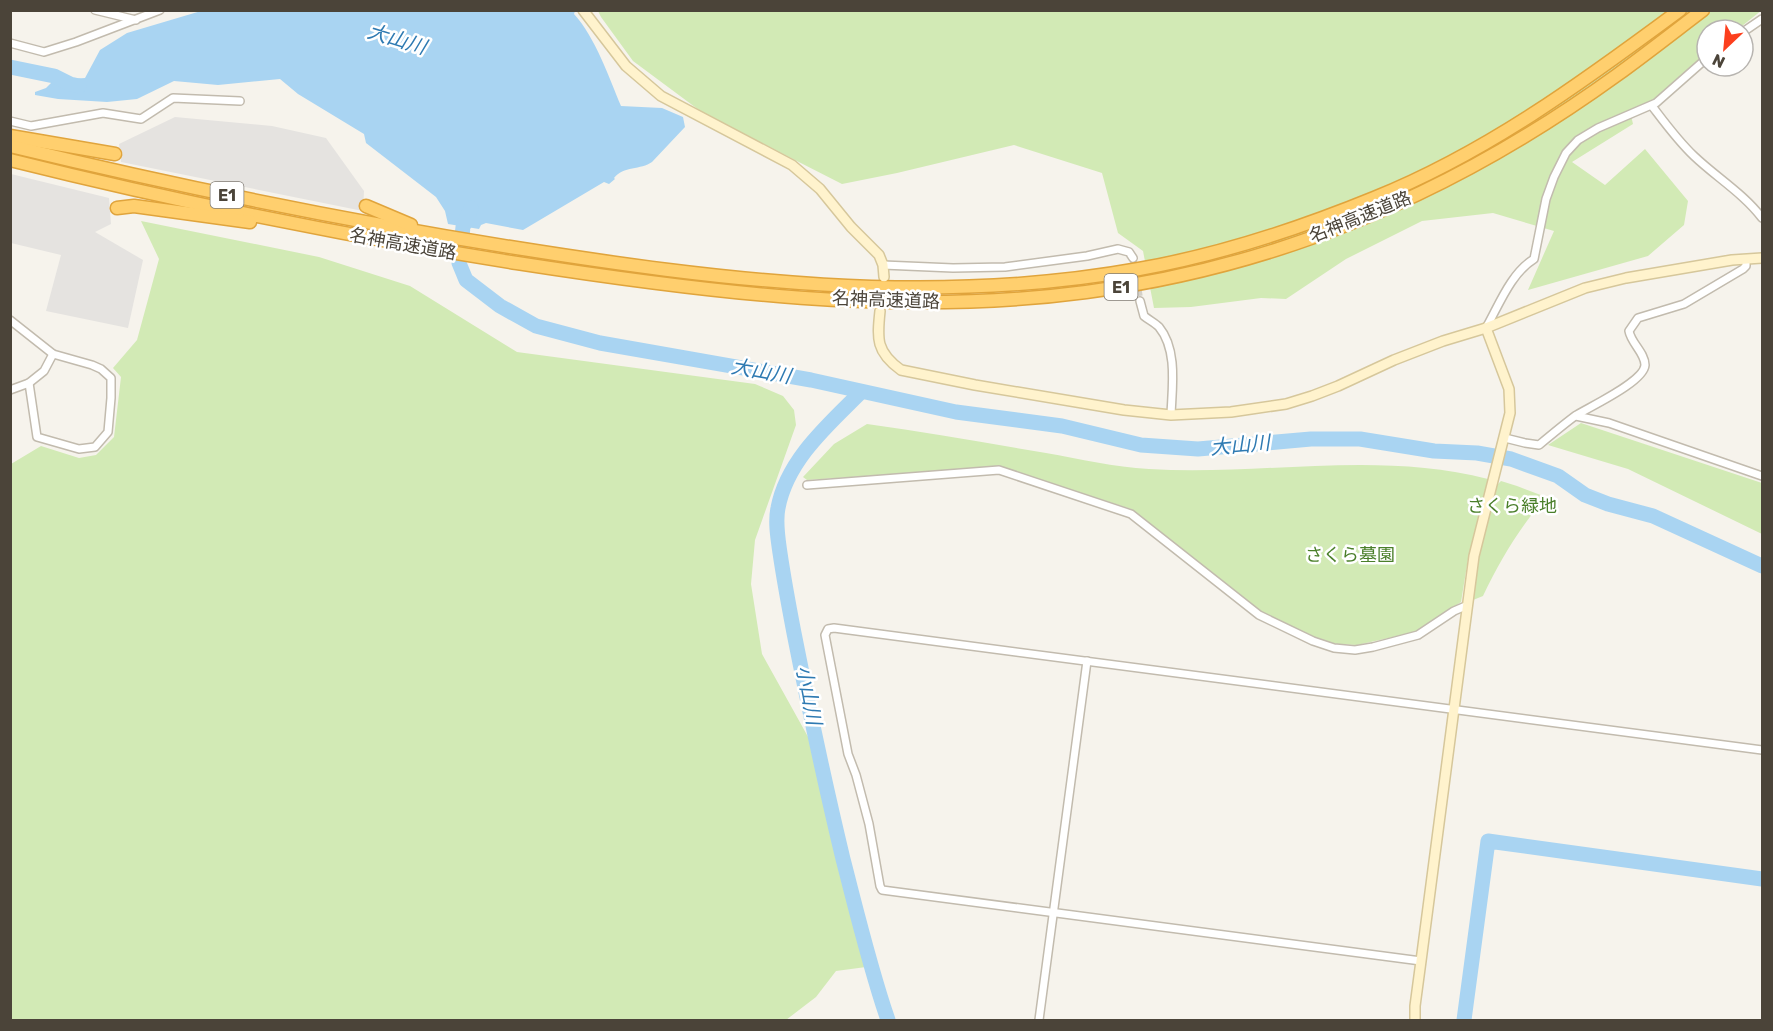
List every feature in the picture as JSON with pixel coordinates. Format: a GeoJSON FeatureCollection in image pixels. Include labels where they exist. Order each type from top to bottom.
{"type":"FeatureCollection","features":[{"type":"Feature","properties":{"kind":"highway","name":"名神高速道路"},"geometry":{"type":"LineString","coordinates":[[10,146],[207,191],[349,220],[579,259],[695,274],[838,286],[951,288],[1003,286],[1084,278],[1142,269],[1206,254],[1310,223],[1377,197],[1432,172],[1539,112],[1680,10]]}},
{"type":"Feature","properties":{"kind":"highway","name":"名神高速道路"},"geometry":{"type":"LineString","coordinates":[[10,160],[208,206],[364,237],[474,256],[694,288],[837,300],[951,302],[1013,299],[1144,283],[1209,269],[1314,237],[1440,184],[1492,156],[1547,123],[1617,76],[1703,10]]}},
{"type":"Feature","properties":{"kind":"highway"},"geometry":{"type":"LineString","coordinates":[[10,136],[115,154]]}},
{"type":"Feature","properties":{"kind":"highway"},"geometry":{"type":"LineString","coordinates":[[117,208],[134,206],[364,237]]}},
{"type":"Feature","properties":{"kind":"highway"},"geometry":{"type":"LineString","coordinates":[[366,206],[446,237]]}},
{"type":"Feature","properties":{"kind":"street"},"geometry":{"type":"LineString","coordinates":[[10,43],[44,52],[160,10]]}},
{"type":"Feature","properties":{"kind":"street"},"geometry":{"type":"LineString","coordinates":[[584,10],[626,66],[661,96],[792,165],[811,180],[851,227],[879,255],[884,277]]}},
{"type":"Feature","properties":{"kind":"street"},"geometry":{"type":"LineString","coordinates":[[96,11],[136,20]]}},
{"type":"Feature","properties":{"kind":"street"},"geometry":{"type":"LineString","coordinates":[[1485,328],[1523,265],[1534,259],[1546,199],[1566,153],[1578,140],[1598,128],[1652,106],[1695,68]]}},
{"type":"Feature","properties":{"kind":"street"},"geometry":{"type":"LineString","coordinates":[[10,121],[31,126],[103,113],[141,119],[173,98],[240,101]]}},
{"type":"Feature","properties":{"kind":"street"},"geometry":{"type":"LineString","coordinates":[[1652,106],[1677,139],[1762,218]]}},
{"type":"Feature","properties":{"kind":"street"},"geometry":{"type":"LineString","coordinates":[[883,265],[953,268],[1005,267],[1087,256],[1118,249],[1129,252],[1133,258]]}},
{"type":"Feature","properties":{"kind":"street"},"geometry":{"type":"LineString","coordinates":[[880,311],[877,335],[879,344],[892,363],[901,370],[1082,403],[1171,415],[1231,412],[1286,404],[1312,396],[1394,360],[1485,328],[1585,288],[1680,268],[1762,258]]}},
{"type":"Feature","properties":{"kind":"street"},"geometry":{"type":"LineString","coordinates":[[1504,439],[1539,445],[1576,416],[1612,396],[1640,375],[1645,364],[1629,332],[1638,318],[1684,304],[1743,269],[1746,266],[1746,259]]}},
{"type":"Feature","properties":{"kind":"street"},"geometry":{"type":"LineString","coordinates":[[1140,301],[1144,316],[1162,331],[1170,353],[1173,370],[1171,415]]}},
{"type":"Feature","properties":{"kind":"street"},"geometry":{"type":"LineString","coordinates":[[10,320],[53,354],[92,365],[111,378],[108,432],[95,447],[80,449],[37,437],[29,383]]}},
{"type":"Feature","properties":{"kind":"street"},"geometry":{"type":"LineString","coordinates":[[1415,1020],[1474,556],[1510,413],[1509,389],[1485,328]]}},
{"type":"Feature","properties":{"kind":"street"},"geometry":{"type":"LineString","coordinates":[[10,390],[29,383],[44,371],[53,354]]}},
{"type":"Feature","properties":{"kind":"street"},"geometry":{"type":"LineString","coordinates":[[1576,416],[1610,423],[1762,476]]}},
{"type":"Feature","properties":{"kind":"street"},"geometry":{"type":"LineString","coordinates":[[807,485],[999,470],[1131,514],[1259,615],[1312,641],[1334,648],[1354,650],[1418,635],[1454,611],[1468,605]]}},
{"type":"Feature","properties":{"kind":"street"},"geometry":{"type":"LineString","coordinates":[[1421,962],[882,890],[869,824],[848,754],[825,635],[828,629],[1762,750]]}},
{"type":"Feature","properties":{"kind":"street"},"geometry":{"type":"LineString","coordinates":[[1039,1020],[1087,661]]}},
{"type":"Feature","properties":{"kind":"green space"},"geometry":{"type":"Polygon","coordinates":[[[1762,10],[1752,18],[1695,18],[1695,64],[1653,101],[1630,111],[1633,124],[1572,162],[1605,185],[1645,149],[1688,201],[1684,225],[1648,256],[1528,290],[1554,231],[1493,213],[1422,221],[1346,259],[1286,299],[1261,298],[1191,307],[1154,308],[1143,251],[1118,233],[1102,173],[1014,145],[842,184],[703,113],[633,61],[598,11],[1762,10]]]}},
{"type":"Feature","properties":{"kind":"green space"},"geometry":{"type":"Polygon","coordinates":[[[141,221],[319,257],[410,286],[517,352],[755,384],[783,396],[794,410],[796,425],[755,540],[751,584],[762,654],[812,744],[866,967],[836,971],[816,997],[786,1020],[11,1020],[11,464],[41,446],[79,458],[96,455],[114,437],[121,377],[113,368],[137,340],[159,259],[141,221]]]}},
{"type":"Feature","properties":{"kind":"green space"},"geometry":{"type":"Polygon","coordinates":[[[1581,423],[1762,483],[1762,534],[1628,469],[1548,445],[1581,423]]]}},
{"type":"Feature","properties":{"kind":"green space","name":"さくら墓園"},"geometry":{"type":"Polygon","coordinates":[[[867,424],[1136,468],[1191,470],[1361,465],[1404,466],[1488,479],[1468,559],[1461,602],[1416,632],[1357,645],[1337,644],[1317,639],[1262,612],[1131,509],[999,467],[807,480],[803,477],[834,444],[867,424]]]}},
{"type":"Feature","properties":{"kind":"green space","name":"さくら緑地"},"geometry":{"type":"Polygon","coordinates":[[[1501,481],[1546,497],[1511,544],[1483,596],[1473,600],[1478,557],[1497,485],[1501,481]]]}},
{"type":"Feature","properties":{"kind":"shaded area"},"geometry":{"type":"Polygon","coordinates":[[[175,117],[272,126],[326,138],[364,191],[363,211],[121,162],[119,144],[175,117]]]}},
{"type":"Feature","properties":{"kind":"shaded area"},"geometry":{"type":"Polygon","coordinates":[[[11,174],[109,198],[111,224],[95,232],[143,260],[128,328],[46,311],[61,255],[11,243],[11,174]]]}},
{"type":"Feature","properties":{"kind":"water"},"geometry":{"type":"Polygon","coordinates":[[[201,11],[575,11],[574,14],[589,34],[601,58],[621,106],[662,108],[683,117],[685,127],[652,162],[618,174],[609,184],[604,182],[523,230],[486,223],[479,229],[448,224],[445,211],[436,197],[366,143],[364,134],[298,94],[280,79],[218,85],[174,81],[137,99],[107,102],[35,95],[35,92],[46,88],[54,80],[85,78],[100,50],[127,33],[201,11]]]}},
{"type":"Feature","properties":{"kind":"waterway","name":"大山川"},"geometry":{"type":"LineString","coordinates":[[10,67],[54,76],[79,86]]}},
{"type":"Feature","properties":{"kind":"waterway","name":"大山川"},"geometry":{"type":"LineString","coordinates":[[471,208],[463,227],[459,263],[466,280],[500,306],[536,326],[600,343],[811,380],[956,412],[1062,426],[1141,445],[1198,449],[1311,439],[1360,439],[1434,451],[1477,453],[1511,459],[1558,476],[1585,495],[1608,504],[1653,516],[1762,566]]}},
{"type":"Feature","properties":{"kind":"waterway","name":"小山川"},"geometry":{"type":"LineString","coordinates":[[861,392],[810,444],[790,474],[778,508],[777,525],[792,623],[830,803],[864,940],[888,1020]]}},
{"type":"Feature","properties":{"kind":"waterway"},"geometry":{"type":"LineString","coordinates":[[1464,1020],[1488,841],[1762,879]]}},
{"type":"Feature","properties":{"kind":"tunnel"},"geometry":{"type":"LineString","coordinates":[[1133,258],[1140,301]]}}]}
